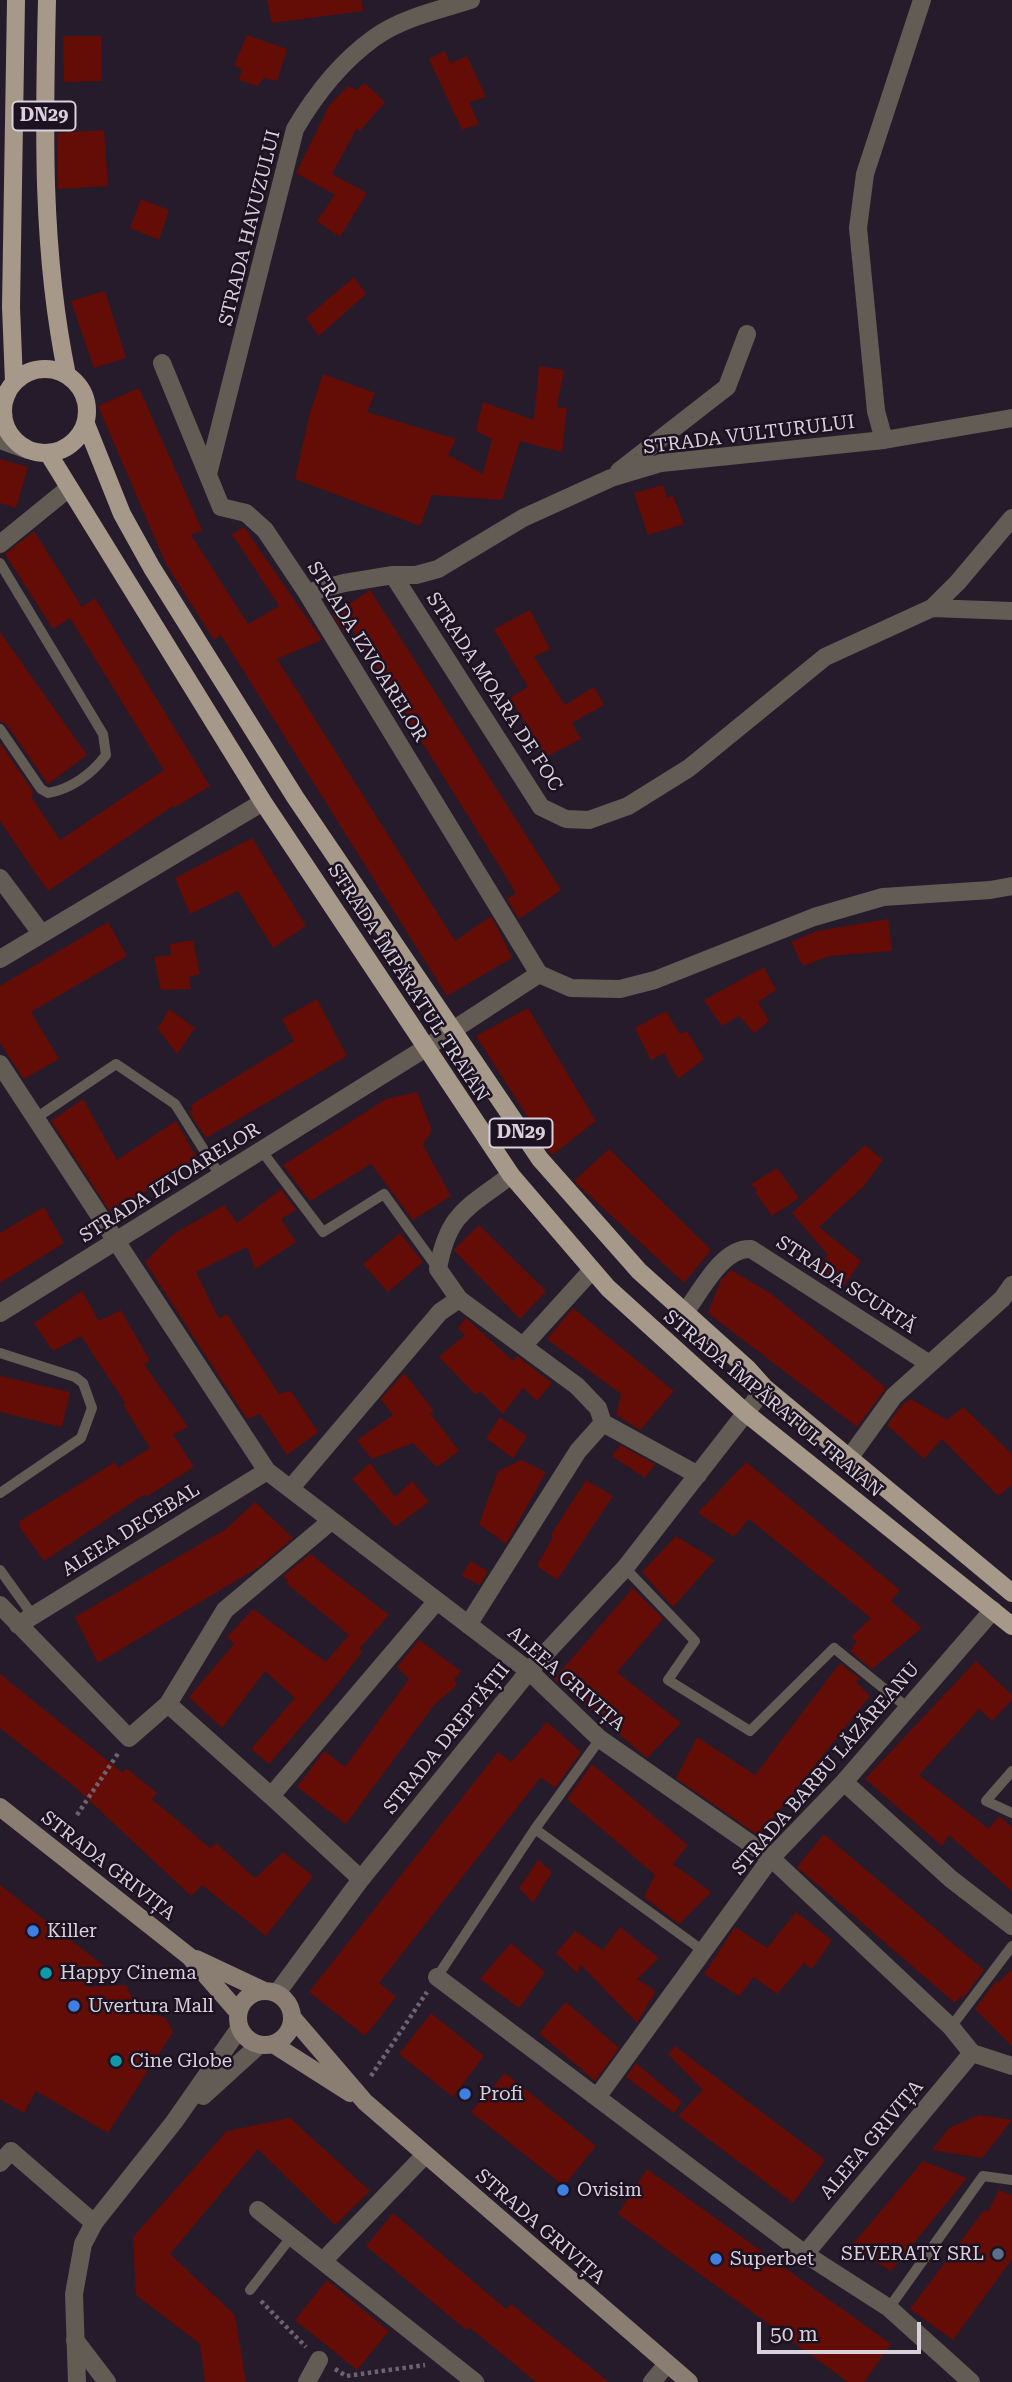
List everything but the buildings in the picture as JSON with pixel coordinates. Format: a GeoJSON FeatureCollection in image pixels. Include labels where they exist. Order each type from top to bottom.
{"type":"FeatureCollection","features":[{"type":"Feature","properties":{"kind":"main road","name":"DN29"},"geometry":{"type":"LineString","coordinates":[[16,0],[11,307],[5,422],[11,436],[28,450]]}},
{"type":"Feature","properties":{"kind":"main road","name":"DN29"},"geometry":{"type":"LineString","coordinates":[[47,0],[44,147],[47,233],[67,375],[85,396],[88,410],[86,424]]}},
{"type":"Feature","properties":{"kind":"main road"},"geometry":{"type":"LineString","coordinates":[[7,391],[40,369],[67,375]]}},
{"type":"Feature","properties":{"kind":"main road"},"geometry":{"type":"LineString","coordinates":[[28,450],[48,453],[69,447],[86,424]]}},
{"type":"Feature","properties":{"kind":"main road","name":"STRADA ÎMPĂRATUL TRAIAN"},"geometry":{"type":"LineString","coordinates":[[86,424],[122,514],[152,568],[295,797],[450,1032],[540,1159],[639,1271],[748,1369],[765,1388],[1012,1593]]}},
{"type":"Feature","properties":{"kind":"main road","name":"STRADA ÎMPĂRATUL TRAIAN"},"geometry":{"type":"LineString","coordinates":[[48,453],[263,802],[424,1049],[511,1175],[608,1288],[747,1414],[1012,1626]]}},
{"type":"Feature","properties":{"kind":"main road","name":"STRADA GRIVIȚA"},"geometry":{"type":"LineString","coordinates":[[0,1807],[190,1957],[238,2020]]}},
{"type":"Feature","properties":{"kind":"main road","name":"STRADA GRIVIȚA"},"geometry":{"type":"LineString","coordinates":[[190,1957],[270,1991]]}},
{"type":"Feature","properties":{"kind":"main road"},"geometry":{"type":"LineString","coordinates":[[270,1991],[285,1999],[292,2017],[287,2034],[266,2044],[250,2041],[238,2020],[246,1997],[270,1991]]}},
{"type":"Feature","properties":{"kind":"main road","name":"STRADA GRIVIȚA"},"geometry":{"type":"LineString","coordinates":[[292,2017],[365,2102],[424,2156],[689,2382]]}},
{"type":"Feature","properties":{"kind":"main road","name":"STRADA GRIVIȚA"},"geometry":{"type":"LineString","coordinates":[[266,2044],[365,2102]]}},
{"type":"Feature","properties":{"kind":"street","name":"STRADA HAVUZULUI"},"geometry":{"type":"LineString","coordinates":[[208,474],[295,129],[315,95],[374,37],[419,16],[471,0]]}},
{"type":"Feature","properties":{"kind":"street"},"geometry":{"type":"LineString","coordinates":[[884,440],[874,398],[858,228],[865,174],[922,0]]}},
{"type":"Feature","properties":{"kind":"street"},"geometry":{"type":"LineString","coordinates":[[611,478],[727,387],[747,334]]}},
{"type":"Feature","properties":{"kind":"street","name":"STRADA IZVOARELOR"},"geometry":{"type":"LineString","coordinates":[[0,1313],[221,1177],[539,974],[307,593],[265,530],[246,513],[221,507],[162,363]]}},
{"type":"Feature","properties":{"kind":"street","name":"STRADA VULTURULUI"},"geometry":{"type":"LineString","coordinates":[[307,593],[393,575],[416,575],[438,569],[523,517],[611,478],[661,463],[884,440],[1012,418]]}},
{"type":"Feature","properties":{"kind":"street"},"geometry":{"type":"LineString","coordinates":[[0,440],[28,450]]}},
{"type":"Feature","properties":{"kind":"street"},"geometry":{"type":"LineString","coordinates":[[0,544],[69,488]]}},
{"type":"Feature","properties":{"kind":"street","name":"STRADA MOARA DE FOC"},"geometry":{"type":"LineString","coordinates":[[393,575],[541,807],[566,819],[589,820],[628,806],[689,768],[825,657],[932,608],[958,582],[1012,518]]}},
{"type":"Feature","properties":{"kind":"street"},"geometry":{"type":"LineString","coordinates":[[932,608],[1012,611]]}},
{"type":"Feature","properties":{"kind":"street"},"geometry":{"type":"LineString","coordinates":[[0,959],[263,802]]}},
{"type":"Feature","properties":{"kind":"street"},"geometry":{"type":"LineString","coordinates":[[0,878],[41,933]]}},
{"type":"Feature","properties":{"kind":"street"},"geometry":{"type":"LineString","coordinates":[[539,974],[571,988],[620,989],[655,980],[814,918],[883,897],[990,890],[1012,886]]}},
{"type":"Feature","properties":{"kind":"street","name":"ALEEA GRIVIȚA"},"geometry":{"type":"LineString","coordinates":[[0,1064],[267,1471],[529,1671],[600,1739],[771,1858],[951,2026],[972,2053],[805,2254]]}},
{"type":"Feature","properties":{"kind":"street"},"geometry":{"type":"LineString","coordinates":[[511,1175],[454,1220],[443,1240],[438,1269],[459,1299],[578,1386],[598,1408],[603,1423],[698,1475]]}},
{"type":"Feature","properties":{"kind":"street","name":"STRADA SCURTĂ"},"geometry":{"type":"LineString","coordinates":[[685,1312],[726,1258],[742,1248],[751,1249],[928,1363]]}},
{"type":"Feature","properties":{"kind":"street"},"geometry":{"type":"LineString","coordinates":[[523,1346],[592,1270]]}},
{"type":"Feature","properties":{"kind":"street"},"geometry":{"type":"LineString","coordinates":[[850,1457],[894,1396],[1002,1299],[1012,1285]]}},
{"type":"Feature","properties":{"kind":"street"},"geometry":{"type":"LineString","coordinates":[[290,1489],[440,1312],[459,1299]]}},
{"type":"Feature","properties":{"kind":"street","name":"STRADA DREPTĂȚII"},"geometry":{"type":"LineString","coordinates":[[270,1991],[529,1671],[625,1568],[765,1388]]}},
{"type":"Feature","properties":{"kind":"street"},"geometry":{"type":"LineString","coordinates":[[468,1625],[578,1451],[603,1423]]}},
{"type":"Feature","properties":{"kind":"street","name":"ALEEA DECEBAL"},"geometry":{"type":"LineString","coordinates":[[25,1620],[267,1471]]}},
{"type":"Feature","properties":{"kind":"street"},"geometry":{"type":"LineString","coordinates":[[0,1605],[25,1620],[129,1738],[168,1704],[225,1610],[331,1521]]}},
{"type":"Feature","properties":{"kind":"street"},"geometry":{"type":"LineString","coordinates":[[271,1796],[436,1602]]}},
{"type":"Feature","properties":{"kind":"street","name":"STRADA BARBU LĂZĂREANU"},"geometry":{"type":"LineString","coordinates":[[598,2096],[771,1858],[844,1782],[993,1610]]}},
{"type":"Feature","properties":{"kind":"street"},"geometry":{"type":"LineString","coordinates":[[168,1704],[361,1879]]}},
{"type":"Feature","properties":{"kind":"street"},"geometry":{"type":"LineString","coordinates":[[844,1782],[951,1879],[1012,1926]]}},
{"type":"Feature","properties":{"kind":"street"},"geometry":{"type":"LineString","coordinates":[[437,1977],[805,2254],[889,2308],[971,2382]]}},
{"type":"Feature","properties":{"kind":"street"},"geometry":{"type":"LineString","coordinates":[[76,2382],[76,2270],[83,2244],[94,2223],[174,2122],[238,2020]]}},
{"type":"Feature","properties":{"kind":"street"},"geometry":{"type":"LineString","coordinates":[[174,2122],[266,2044]]}},
{"type":"Feature","properties":{"kind":"street"},"geometry":{"type":"LineString","coordinates":[[972,2053],[1012,2066]]}},
{"type":"Feature","properties":{"kind":"street"},"geometry":{"type":"LineString","coordinates":[[0,2163],[11,2151],[94,2223]]}},
{"type":"Feature","properties":{"kind":"street"},"geometry":{"type":"LineString","coordinates":[[323,2261],[424,2156]]}},
{"type":"Feature","properties":{"kind":"street"},"geometry":{"type":"LineString","coordinates":[[258,2210],[475,2382]]}},
{"type":"Feature","properties":{"kind":"street"},"geometry":{"type":"LineString","coordinates":[[75,2340],[107,2382]]}},
{"type":"Feature","properties":{"kind":"street"},"geometry":{"type":"LineString","coordinates":[[307,2382],[319,2360]]}},
{"type":"Feature","properties":{"kind":"street"},"geometry":{"type":"LineString","coordinates":[[652,2382],[667,2364]]}},
{"type":"Feature","properties":{"kind":"lane"},"geometry":{"type":"LineString","coordinates":[[0,563],[103,734],[106,755],[99,765],[66,790],[48,793],[41,789],[0,729]]}},
{"type":"Feature","properties":{"kind":"lane"},"geometry":{"type":"LineString","coordinates":[[36,1118],[116,1064],[175,1104],[221,1177]]}},
{"type":"Feature","properties":{"kind":"lane"},"geometry":{"type":"LineString","coordinates":[[261,1150],[323,1232],[384,1194],[438,1269]]}},
{"type":"Feature","properties":{"kind":"lane"},"geometry":{"type":"LineString","coordinates":[[0,1353],[75,1377],[88,1392],[92,1408],[81,1438],[0,1493]]}},
{"type":"Feature","properties":{"kind":"lane"},"geometry":{"type":"LineString","coordinates":[[625,1568],[695,1641],[668,1681],[750,1731],[834,1648],[908,1708]]}},
{"type":"Feature","properties":{"kind":"lane"},"geometry":{"type":"LineString","coordinates":[[0,1570],[25,1620]]}},
{"type":"Feature","properties":{"kind":"lane"},"geometry":{"type":"LineString","coordinates":[[437,1977],[535,1829],[600,1739]]}},
{"type":"Feature","properties":{"kind":"lane"},"geometry":{"type":"LineString","coordinates":[[1012,1771],[986,1801],[1012,1813]]}},
{"type":"Feature","properties":{"kind":"lane"},"geometry":{"type":"LineString","coordinates":[[535,1829],[702,1950]]}},
{"type":"Feature","properties":{"kind":"lane"},"geometry":{"type":"LineString","coordinates":[[951,2026],[1012,1946]]}},
{"type":"Feature","properties":{"kind":"lane"},"geometry":{"type":"LineString","coordinates":[[889,2308],[983,2176],[1012,2180]]}},
{"type":"Feature","properties":{"kind":"lane"},"geometry":{"type":"LineString","coordinates":[[250,2290],[292,2236]]}},
{"type":"Feature","properties":{"kind":"path"},"geometry":{"type":"LineString","coordinates":[[77,1815],[129,1738]]}},
{"type":"Feature","properties":{"kind":"path"},"geometry":{"type":"LineString","coordinates":[[371,2076],[437,1977]]}},
{"type":"Feature","properties":{"kind":"path"},"geometry":{"type":"LineString","coordinates":[[250,2290],[319,2360],[346,2376],[450,2362]]}},
{"type":"Feature","properties":{"kind":"place","name":"Killer"},"geometry":{"type":"Point","coordinates":[33,1931]}},
{"type":"Feature","properties":{"kind":"place","name":"Happy Cinema"},"geometry":{"type":"Point","coordinates":[46,1973]}},
{"type":"Feature","properties":{"kind":"place","name":"Uvertura Mall"},"geometry":{"type":"Point","coordinates":[74,2006]}},
{"type":"Feature","properties":{"kind":"place","name":"Cine Globe"},"geometry":{"type":"Point","coordinates":[116,2061]}},
{"type":"Feature","properties":{"kind":"place","name":"Profi"},"geometry":{"type":"Point","coordinates":[465,2094]}},
{"type":"Feature","properties":{"kind":"place","name":"Ovisim"},"geometry":{"type":"Point","coordinates":[563,2190]}},
{"type":"Feature","properties":{"kind":"place","name":"SEVERATY SRL"},"geometry":{"type":"Point","coordinates":[998,2254]}},
{"type":"Feature","properties":{"kind":"place","name":"Superbet"},"geometry":{"type":"Point","coordinates":[716,2259]}}]}
